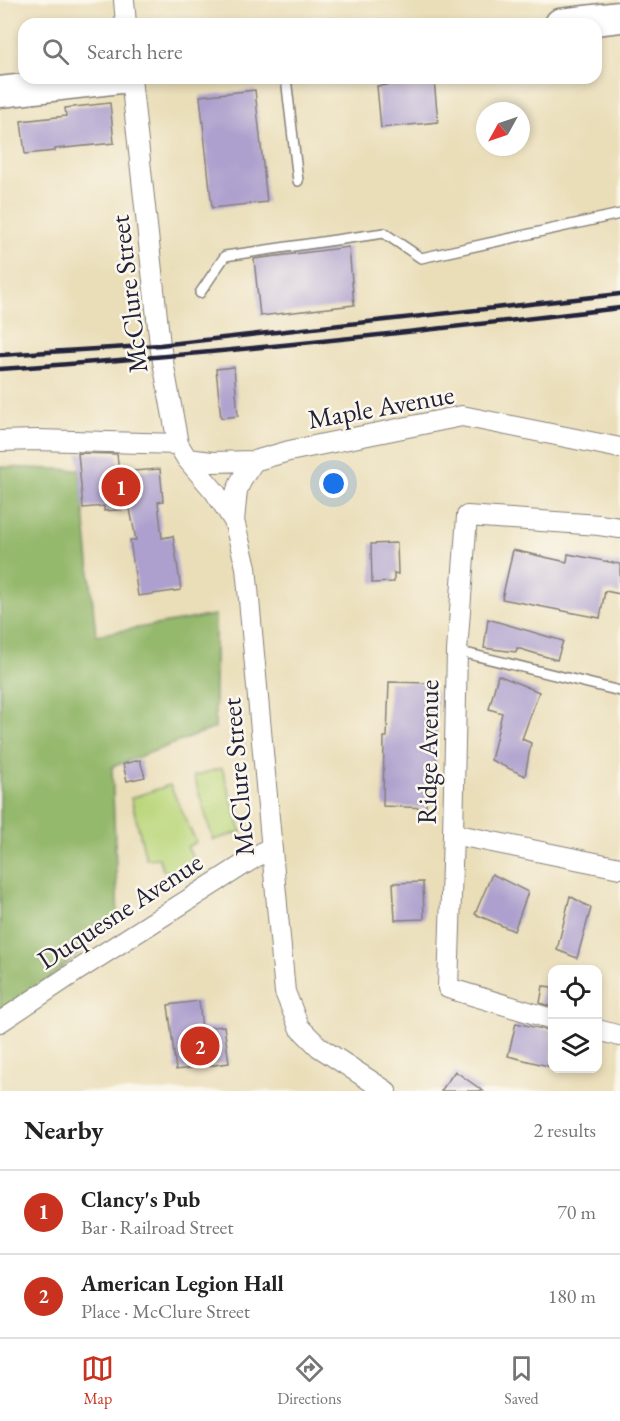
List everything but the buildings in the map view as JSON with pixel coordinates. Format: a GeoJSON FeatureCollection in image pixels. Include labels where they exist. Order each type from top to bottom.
{"type":"FeatureCollection","features":[{"type":"Feature","properties":{"kind":"main road"},"geometry":{"type":"LineString","coordinates":[[602,19],[620,17]]}},
{"type":"Feature","properties":{"kind":"main road"},"geometry":{"type":"LineString","coordinates":[[0,92],[69,84]]}},
{"type":"Feature","properties":{"kind":"street"},"geometry":{"type":"LineString","coordinates":[[123,0],[125,18]]}},
{"type":"Feature","properties":{"kind":"street","name":"McClure Street"},"geometry":{"type":"LineString","coordinates":[[132,84],[160,345],[182,451],[234,520],[246,567],[285,992],[299,1027],[319,1047],[386,1091]]}},
{"type":"Feature","properties":{"kind":"street","name":"Maple Avenue"},"geometry":{"type":"LineString","coordinates":[[0,441],[37,440],[182,451],[212,462],[254,461],[289,451],[462,416],[620,448]]}},
{"type":"Feature","properties":{"kind":"street","name":"McClure Street"},"geometry":{"type":"LineString","coordinates":[[234,520],[237,490],[254,461]]}},
{"type":"Feature","properties":{"kind":"street","name":"Ridge Avenue"},"geometry":{"type":"LineString","coordinates":[[548,1018],[448,988],[457,651],[467,516],[620,528]]}},
{"type":"Feature","properties":{"kind":"street"},"geometry":{"type":"LineString","coordinates":[[453,834],[620,868]]}},
{"type":"Feature","properties":{"kind":"street","name":"Duquesne Avenue"},"geometry":{"type":"LineString","coordinates":[[0,1022],[271,847]]}},
{"type":"Feature","properties":{"kind":"street"},"geometry":{"type":"LineString","coordinates":[[602,1031],[620,1036]]}},
{"type":"Feature","properties":{"kind":"lane"},"geometry":{"type":"LineString","coordinates":[[287,84],[298,181]]}},
{"type":"Feature","properties":{"kind":"lane"},"geometry":{"type":"LineString","coordinates":[[200,293],[225,256],[384,233],[421,258],[620,214]]}},
{"type":"Feature","properties":{"kind":"lane"},"geometry":{"type":"LineString","coordinates":[[457,651],[620,691]]}},
{"type":"Feature","properties":{"kind":"green space"},"geometry":{"type":"Polygon","coordinates":[[[0,467],[80,470],[96,635],[215,615],[215,728],[112,767],[118,920],[0,1020],[0,467]]]}},
{"type":"Feature","properties":{"kind":"green space"},"geometry":{"type":"Polygon","coordinates":[[[222,768],[241,832],[213,840],[194,776],[222,768]]]}},
{"type":"Feature","properties":{"kind":"green space"},"geometry":{"type":"Polygon","coordinates":[[[170,785],[196,842],[187,847],[193,857],[192,870],[180,878],[163,870],[159,858],[146,859],[131,798],[170,785]]]}},
{"type":"Feature","properties":{"kind":"railway"},"geometry":{"type":"LineString","coordinates":[[0,355],[160,345],[620,294]]}},
{"type":"Feature","properties":{"kind":"railway"},"geometry":{"type":"LineString","coordinates":[[0,369],[310,342],[620,308]]}},
{"type":"Feature","properties":{"kind":"place","name":"Clancy's Pub"},"geometry":{"type":"Point","coordinates":[121,487]}},
{"type":"Feature","properties":{"kind":"place","name":"American Legion Hall"},"geometry":{"type":"Point","coordinates":[200,1046]}}]}
